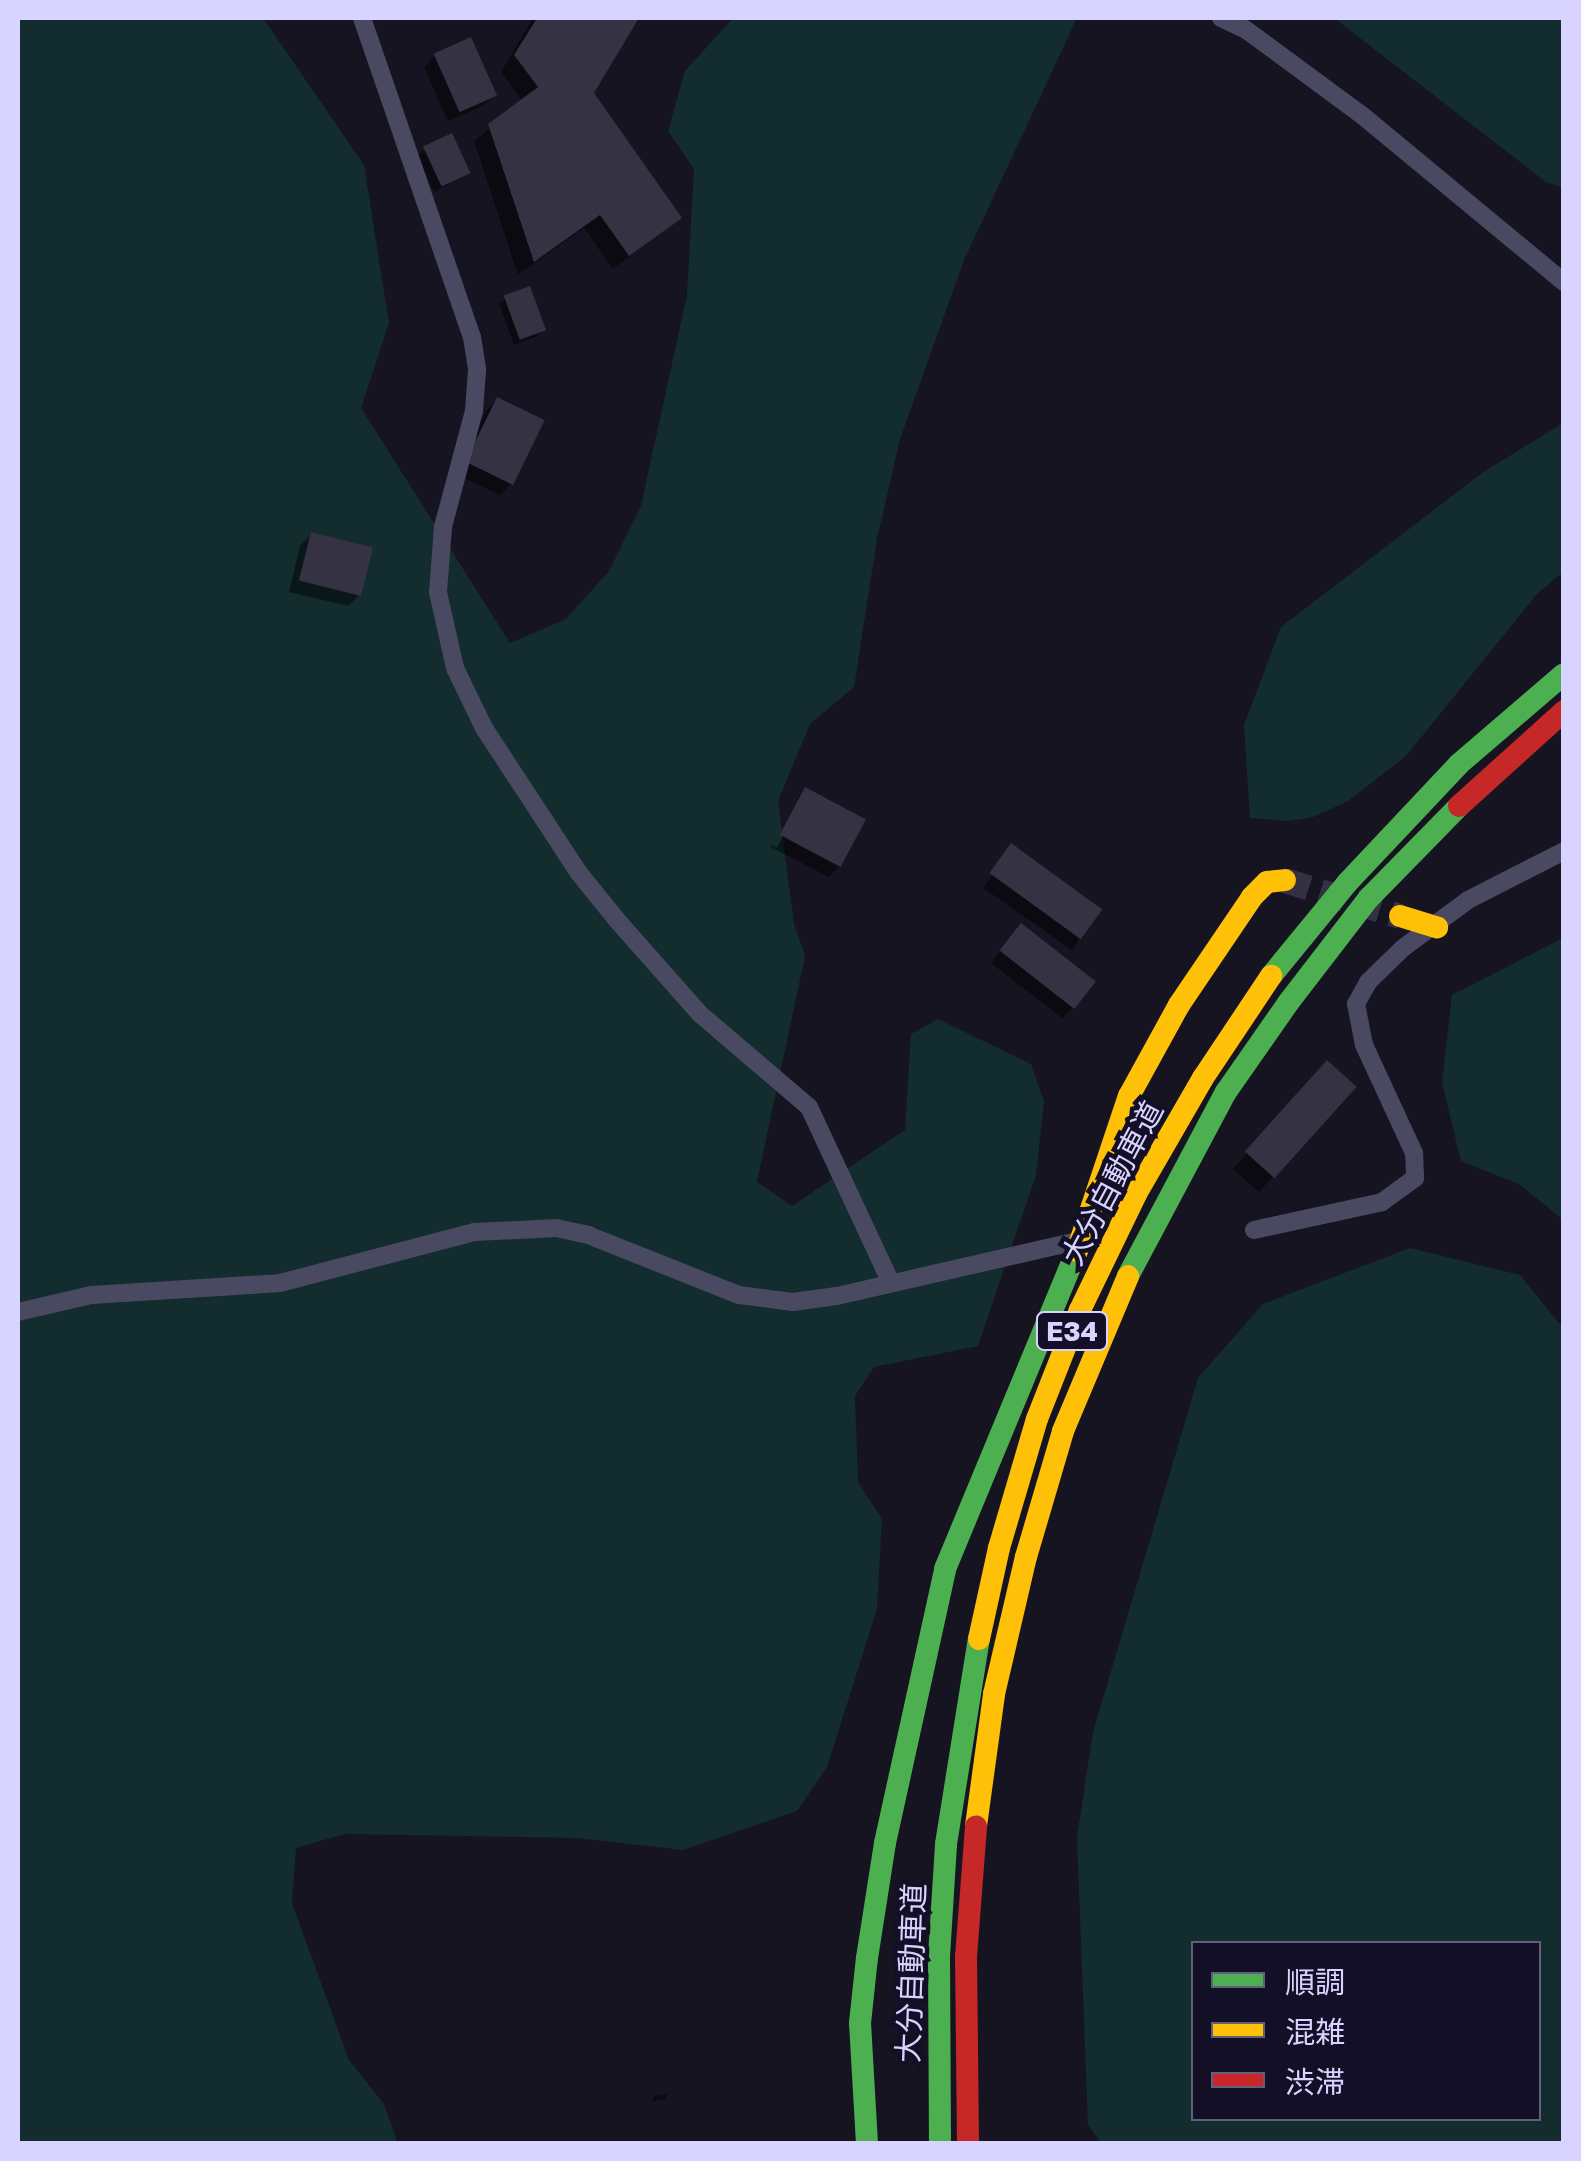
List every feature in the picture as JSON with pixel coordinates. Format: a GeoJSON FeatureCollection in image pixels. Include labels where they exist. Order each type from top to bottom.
{"type":"FeatureCollection","features":[{"type":"Feature","properties":{"kind":"main road","name":"大分自動車道"},"geometry":{"type":"LineString","coordinates":[[940,2144],[939,1956],[946,1844],[969,1686],[1010,1511],[1037,1419],[1080,1310],[1136,1194],[1203,1078],[1265,984],[1347,883],[1459,764],[1564,674]]}},
{"type":"Feature","properties":{"kind":"main road","name":"大分自動車道"},"geometry":{"type":"LineString","coordinates":[[968,2144],[966,1957],[974,1848],[994,1694],[1026,1556],[1063,1430],[1108,1319],[1160,1210],[1226,1092],[1288,1003],[1369,898],[1480,784],[1564,711]]}},
{"type":"Feature","properties":{"kind":"main road"},"geometry":{"type":"LineString","coordinates":[[867,2144],[860,2023],[867,1958],[886,1843],[941,1587],[980,1476],[1080,1240],[1129,1096],[1158,1041],[1252,897],[1266,882],[1285,880]]}},
{"type":"Feature","properties":{"kind":"main road"},"geometry":{"type":"LineString","coordinates":[[1400,916],[1437,927]]}},
{"type":"Feature","properties":{"kind":"street"},"geometry":{"type":"LineString","coordinates":[[362,18],[472,336],[477,370],[474,412],[444,526],[438,592],[455,668],[484,728],[579,873],[700,1014],[808,1107],[890,1281]]}},
{"type":"Feature","properties":{"kind":"street"},"geometry":{"type":"LineString","coordinates":[[1221,18],[1245,29],[1363,116],[1564,282]]}},
{"type":"Feature","properties":{"kind":"street"},"geometry":{"type":"LineString","coordinates":[[1254,1230],[1382,1202],[1416,1178],[1414,1153],[1364,1045],[1356,1004],[1368,982],[1403,948],[1437,927],[1468,900],[1564,852]]}},
{"type":"Feature","properties":{"kind":"street"},"geometry":{"type":"LineString","coordinates":[[18,1312],[91,1294],[280,1283],[475,1232],[556,1228],[588,1235],[739,1295],[793,1302],[837,1296],[1080,1240]]}},
{"type":"Feature","properties":{"kind":"green space"},"geometry":{"type":"Polygon","coordinates":[[[18,18],[263,18],[364,165],[389,323],[361,408],[510,643],[566,619],[609,571],[641,506],[687,295],[694,169],[668,131],[685,71],[733,18],[1077,18],[964,260],[900,439],[877,539],[854,687],[810,724],[778,801],[794,924],[805,956],[757,1182],[792,1206],[905,1130],[911,1034],[938,1019],[1031,1064],[1044,1101],[1036,1175],[978,1346],[874,1367],[855,1396],[858,1482],[882,1519],[877,1609],[827,1767],[797,1811],[683,1850],[577,1838],[345,1834],[296,1848],[292,1903],[349,2060],[384,2104],[398,2143],[18,2143],[18,18]]]}},
{"type":"Feature","properties":{"kind":"green space"},"geometry":{"type":"Polygon","coordinates":[[[1334,18],[1563,18],[1563,188],[1546,182],[1334,18]]]}},
{"type":"Feature","properties":{"kind":"green space"},"geometry":{"type":"Polygon","coordinates":[[[1563,423],[1563,572],[1537,594],[1406,756],[1348,801],[1313,817],[1288,821],[1250,818],[1244,725],[1281,627],[1482,473],[1563,423]]]}},
{"type":"Feature","properties":{"kind":"green space"},"geometry":{"type":"Polygon","coordinates":[[[1563,938],[1563,1220],[1519,1184],[1461,1161],[1442,1083],[1452,995],[1563,938]]]}},
{"type":"Feature","properties":{"kind":"green space"},"geometry":{"type":"Polygon","coordinates":[[[1410,1248],[1520,1275],[1563,1328],[1563,2143],[1101,2143],[1088,2125],[1077,1837],[1093,1732],[1198,1378],[1263,1304],[1410,1248]]]}},
{"type":"Feature","properties":{"kind":"building"},"geometry":{"type":"Polygon","coordinates":[[[537,18],[639,18],[594,93],[682,218],[629,256],[600,215],[534,262],[488,124],[538,87],[514,55],[537,18]]]}},
{"type":"Feature","properties":{"kind":"building"},"geometry":{"type":"Polygon","coordinates":[[[471,37],[497,95],[460,112],[434,54],[471,37]]]}},
{"type":"Feature","properties":{"kind":"building"},"geometry":{"type":"Polygon","coordinates":[[[452,133],[471,173],[442,186],[423,147],[452,133]]]}},
{"type":"Feature","properties":{"kind":"building"},"geometry":{"type":"Polygon","coordinates":[[[530,286],[546,330],[520,340],[504,296],[530,286]]]}},
{"type":"Feature","properties":{"kind":"building"},"geometry":{"type":"Polygon","coordinates":[[[497,397],[545,420],[513,485],[465,462],[497,397]]]}},
{"type":"Feature","properties":{"kind":"building"},"geometry":{"type":"Polygon","coordinates":[[[311,532],[373,547],[361,596],[299,581],[311,532]]]}},
{"type":"Feature","properties":{"kind":"building"},"geometry":{"type":"Polygon","coordinates":[[[805,787],[866,819],[841,867],[780,835],[805,787]]]}},
{"type":"Feature","properties":{"kind":"building"},"geometry":{"type":"Polygon","coordinates":[[[1011,843],[1102,909],[1081,939],[989,873],[1011,843]]]}},
{"type":"Feature","properties":{"kind":"building"},"geometry":{"type":"Polygon","coordinates":[[[1021,923],[1096,981],[1074,1009],[999,951],[1021,923]]]}},
{"type":"Feature","properties":{"kind":"building"},"geometry":{"type":"Polygon","coordinates":[[[1327,1060],[1357,1087],[1274,1178],[1245,1151],[1327,1060]]]}},
{"type":"Feature","properties":{"kind":"tunnel"},"geometry":{"type":"LineString","coordinates":[[1285,880],[1400,916]]}},
{"type":"Feature","properties":{"kind":"traffic: fast"},"geometry":{"type":"LineString","coordinates":[[1271,976],[1347,883],[1459,764],[1564,674]]}},
{"type":"Feature","properties":{"kind":"traffic: fast"},"geometry":{"type":"LineString","coordinates":[[1128,1276],[1226,1092],[1288,1003],[1369,898],[1459,806]]}},
{"type":"Feature","properties":{"kind":"traffic: fast"},"geometry":{"type":"LineString","coordinates":[[867,2144],[860,2023],[867,1958],[885,1843],[945,1569],[1077,1251]]}},
{"type":"Feature","properties":{"kind":"traffic: fast"},"geometry":{"type":"LineString","coordinates":[[940,2144],[939,1956],[946,1844],[979,1639]]}},
{"type":"Feature","properties":{"kind":"traffic: slow"},"geometry":{"type":"LineString","coordinates":[[1077,1251],[1129,1096],[1179,1005],[1252,897],[1267,882],[1285,880]]}},
{"type":"Feature","properties":{"kind":"traffic: slow"},"geometry":{"type":"LineString","coordinates":[[1400,916],[1437,927]]}},
{"type":"Feature","properties":{"kind":"traffic: slow"},"geometry":{"type":"LineString","coordinates":[[979,1639],[999,1548],[1037,1419],[1080,1310],[1136,1194],[1203,1078],[1271,976]]}},
{"type":"Feature","properties":{"kind":"traffic: slow"},"geometry":{"type":"LineString","coordinates":[[976,1826],[994,1694],[1026,1557],[1063,1431],[1128,1276]]}},
{"type":"Feature","properties":{"kind":"traffic: jam"},"geometry":{"type":"LineString","coordinates":[[1459,806],[1564,711]]}},
{"type":"Feature","properties":{"kind":"traffic: jam"},"geometry":{"type":"LineString","coordinates":[[968,2144],[966,1957],[976,1826]]}}]}
